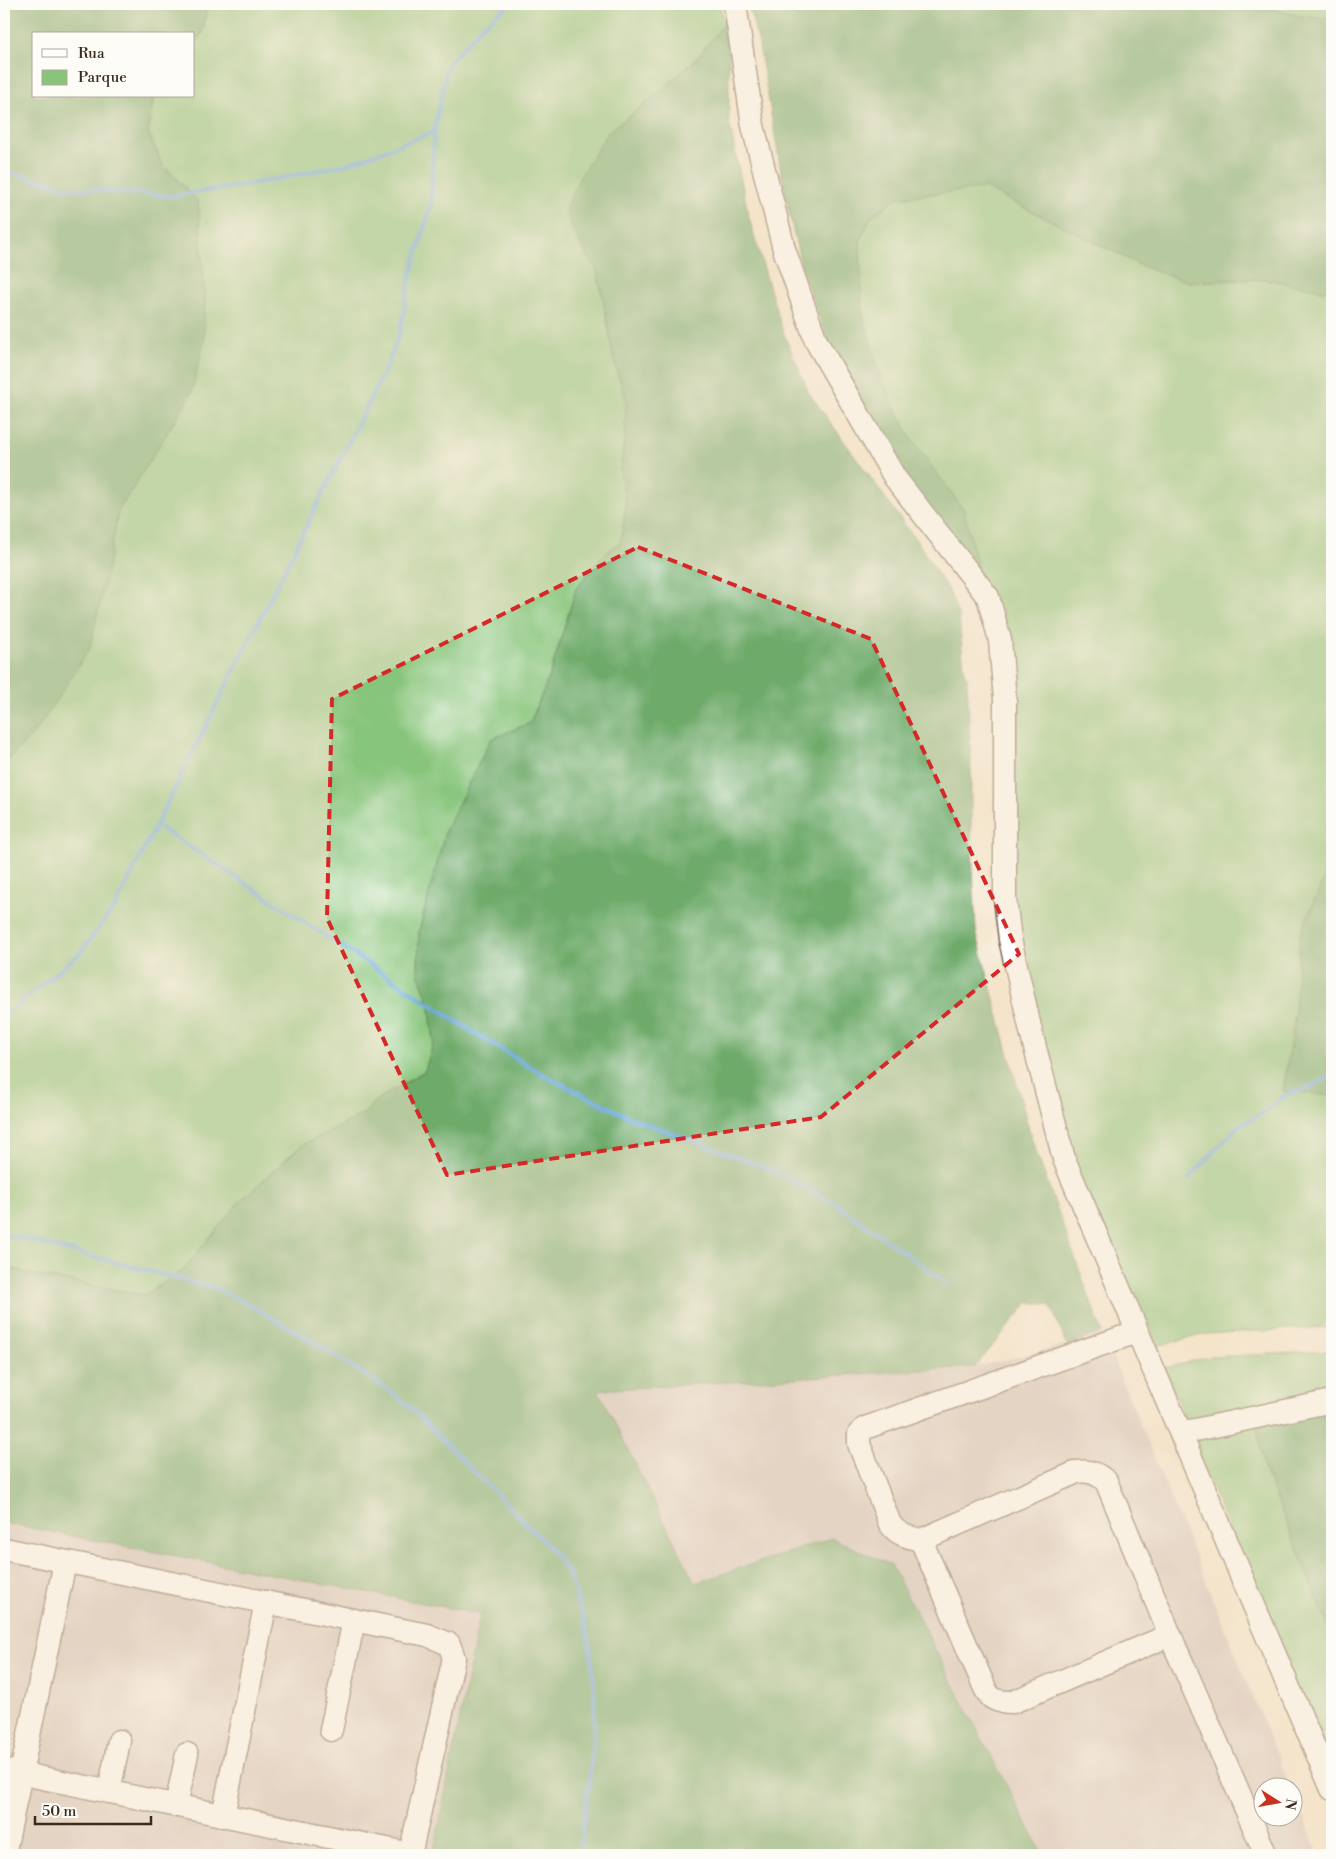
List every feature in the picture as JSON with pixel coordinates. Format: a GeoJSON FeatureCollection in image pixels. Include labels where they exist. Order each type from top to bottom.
{"type":"FeatureCollection","features":[{"type":"Feature","properties":{"kind":"street"},"geometry":{"type":"LineString","coordinates":[[735,4],[752,126],[784,249],[816,341],[895,478],[988,597],[1000,640],[1005,700],[1005,899],[1010,939],[1032,1036],[1064,1159],[1332,1789]]}},
{"type":"Feature","properties":{"kind":"street"},"geometry":{"type":"LineString","coordinates":[[1137,1332],[865,1428],[859,1434],[859,1444],[890,1524],[894,1529],[907,1537],[922,1540],[1068,1475],[1086,1471],[1106,1480],[1170,1635],[1266,1855]]}},
{"type":"Feature","properties":{"kind":"street"},"geometry":{"type":"LineString","coordinates":[[1181,1433],[1332,1400]]}},
{"type":"Feature","properties":{"kind":"street"},"geometry":{"type":"LineString","coordinates":[[922,1540],[988,1695],[994,1699],[1003,1702],[1013,1702],[1170,1635]]}},
{"type":"Feature","properties":{"kind":"street"},"geometry":{"type":"LineString","coordinates":[[4,1549],[427,1635],[449,1644],[454,1658],[410,1855],[12,1772]]}},
{"type":"Feature","properties":{"kind":"street"},"geometry":{"type":"LineString","coordinates":[[4,1855],[12,1772],[65,1562]]}},
{"type":"Feature","properties":{"kind":"street"},"geometry":{"type":"LineString","coordinates":[[223,1816],[266,1602]]}},
{"type":"Feature","properties":{"kind":"street"},"geometry":{"type":"LineString","coordinates":[[331,1730],[354,1620]]}},
{"type":"Feature","properties":{"kind":"street"},"geometry":{"type":"LineString","coordinates":[[109,1792],[119,1741]]}},
{"type":"Feature","properties":{"kind":"street"},"geometry":{"type":"LineString","coordinates":[[176,1806],[187,1754]]}},
{"type":"Feature","properties":{"kind":"highlighted area"},"geometry":{"type":"Polygon","coordinates":[[[638,547],[871,639],[1019,954],[821,1117],[447,1175],[327,918],[332,699],[638,547]]]}},
{"type":"Feature","properties":{"kind":"shaded area"},"geometry":{"type":"Polygon","coordinates":[[[1102,1332],[1286,1776],[1254,1776],[1254,1826],[1304,1826],[1304,1819],[1319,1855],[1043,1855],[891,1565],[832,1538],[695,1583],[598,1389],[975,1367],[1067,1345],[1102,1332]]]}},
{"type":"Feature","properties":{"kind":"shaded area"},"geometry":{"type":"Polygon","coordinates":[[[4,1523],[481,1614],[433,1855],[4,1855],[4,1523]]]}},
{"type":"Feature","properties":{"kind":"green space"},"geometry":{"type":"Polygon","coordinates":[[[4,4],[207,4],[203,32],[195,42],[195,32],[32,32],[32,98],[154,98],[148,131],[162,164],[198,201],[205,295],[204,341],[191,394],[118,512],[90,648],[38,728],[4,765],[4,4]]]}},
{"type":"Feature","properties":{"kind":"green space"},"geometry":{"type":"Polygon","coordinates":[[[207,4],[720,4],[724,24],[695,60],[648,102],[609,131],[579,242],[596,268],[614,362],[626,400],[625,440],[620,469],[626,506],[621,541],[602,556],[576,589],[550,675],[530,723],[491,739],[446,829],[419,932],[418,973],[429,1002],[434,1041],[425,1071],[375,1101],[365,1113],[302,1145],[240,1201],[183,1270],[145,1295],[29,1274],[4,1266],[4,765],[38,728],[107,572],[118,512],[191,394],[204,341],[205,295],[198,201],[162,164],[148,131],[154,98],[195,98],[195,42],[203,32],[207,4]]]}},
{"type":"Feature","properties":{"kind":"green space"},"geometry":{"type":"Polygon","coordinates":[[[748,4],[1248,4],[1301,16],[1332,19],[1332,292],[1264,279],[1189,282],[1146,268],[985,188],[896,198],[870,218],[860,242],[862,312],[882,382],[910,437],[964,510],[976,561],[977,586],[840,374],[803,274],[786,199],[758,40],[748,4]]]}},
{"type":"Feature","properties":{"kind":"green space"},"geometry":{"type":"Polygon","coordinates":[[[1249,4],[1332,4],[1332,19],[1301,16],[1249,4]]]}},
{"type":"Feature","properties":{"kind":"green space"},"geometry":{"type":"Polygon","coordinates":[[[729,18],[729,121],[749,218],[782,329],[809,393],[919,544],[950,593],[959,617],[965,678],[967,676],[976,932],[1031,1137],[1102,1332],[1067,1345],[1050,1305],[1029,1302],[975,1367],[598,1390],[695,1583],[832,1538],[891,1565],[1043,1855],[433,1855],[480,1614],[4,1523],[4,1266],[29,1274],[145,1295],[183,1270],[240,1201],[302,1145],[365,1113],[375,1101],[425,1071],[434,1041],[429,1002],[418,973],[419,932],[446,829],[491,739],[530,723],[550,675],[576,589],[602,556],[621,541],[626,506],[620,469],[625,440],[626,400],[614,362],[596,268],[579,242],[565,210],[581,175],[609,131],[648,102],[695,60],[729,18]]]}},
{"type":"Feature","properties":{"kind":"green space"},"geometry":{"type":"Polygon","coordinates":[[[985,188],[1146,268],[1189,282],[1264,279],[1332,292],[1332,860],[1310,911],[1283,1090],[1332,1096],[1332,1327],[1206,1334],[1157,1346],[1149,1325],[1146,1325],[1090,1215],[1004,944],[1007,690],[977,579],[976,561],[964,510],[910,437],[882,382],[862,312],[860,242],[870,218],[896,198],[985,188]]]}},
{"type":"Feature","properties":{"kind":"green space"},"geometry":{"type":"Polygon","coordinates":[[[1332,860],[1332,1096],[1283,1091],[1294,1027],[1300,933],[1332,860]]]}},
{"type":"Feature","properties":{"kind":"green space"},"geometry":{"type":"Polygon","coordinates":[[[1332,1351],[1332,1401],[1264,1468],[1332,1634],[1332,1793],[1165,1368],[1209,1357],[1332,1351]]]}},
{"type":"Feature","properties":{"kind":"green space"},"geometry":{"type":"Polygon","coordinates":[[[1332,1401],[1332,1634],[1264,1468],[1255,1415],[1332,1401]]]}},
{"type":"Feature","properties":{"kind":"waterway"},"geometry":{"type":"LineString","coordinates":[[4,1016],[79,954],[115,907],[389,362],[400,331],[411,273],[431,206],[434,132],[447,68],[450,62],[480,28],[509,4]]}},
{"type":"Feature","properties":{"kind":"waterway"},"geometry":{"type":"LineString","coordinates":[[4,171],[67,188],[172,196],[252,184],[348,164],[434,132]]}},
{"type":"Feature","properties":{"kind":"waterway"},"geometry":{"type":"LineString","coordinates":[[156,825],[476,1034],[547,1077],[631,1118],[775,1171],[836,1204],[948,1284]]}},
{"type":"Feature","properties":{"kind":"waterway"},"geometry":{"type":"LineString","coordinates":[[1189,1179],[1240,1125],[1265,1112],[1285,1095],[1306,1089],[1332,1075]]}},
{"type":"Feature","properties":{"kind":"waterway"},"geometry":{"type":"LineString","coordinates":[[4,1234],[215,1288],[250,1305],[387,1389],[412,1409],[550,1548],[573,1583],[587,1633],[592,1664],[594,1728],[588,1792],[579,1855]]}}]}
